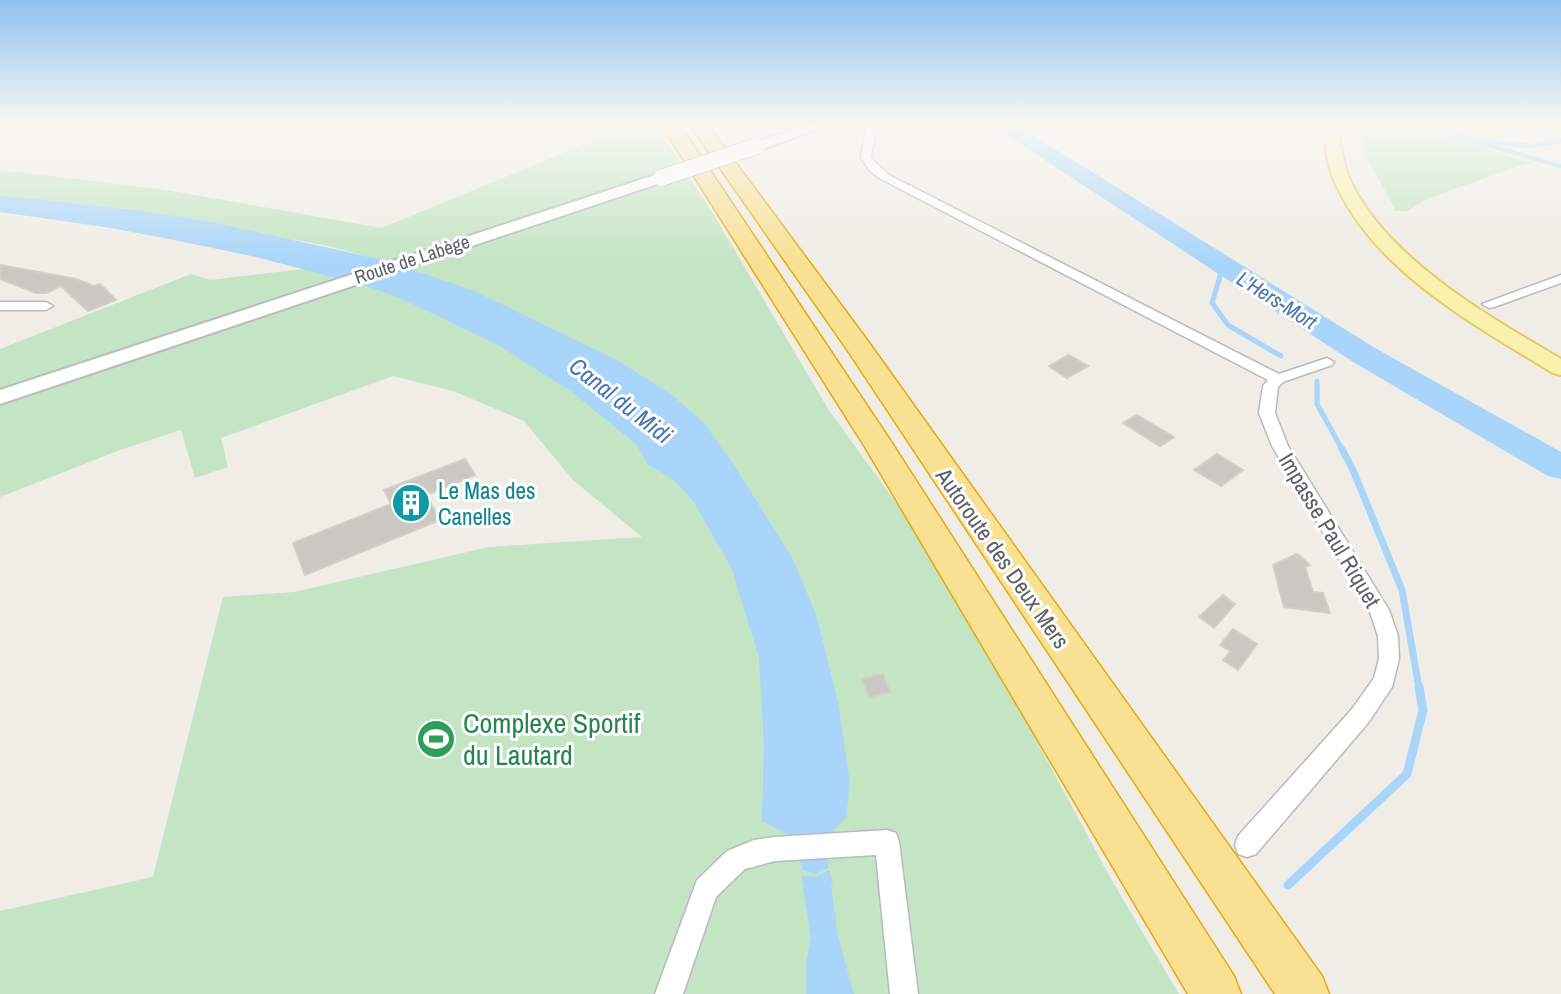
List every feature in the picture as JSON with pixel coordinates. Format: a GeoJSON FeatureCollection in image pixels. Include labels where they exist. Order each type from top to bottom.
{"type":"FeatureCollection","features":[{"type":"Feature","properties":{"kind":"highway","name":"Autoroute des Deux Mers"},"geometry":{"type":"LineString","coordinates":[[701,170],[921,509],[1216,994]]}},
{"type":"Feature","properties":{"kind":"highway","name":"Autoroute des Deux Mers"},"geometry":{"type":"LineString","coordinates":[[731,170],[858,346],[1304,994]]}},
{"type":"Feature","properties":{"kind":"main road"},"geometry":{"type":"LineString","coordinates":[[1340,170],[1345,186],[1374,229],[1400,256],[1484,320],[1561,368]]}},
{"type":"Feature","properties":{"kind":"street","name":"Route de Labège"},"geometry":{"type":"LineString","coordinates":[[0,397],[681,170]]}},
{"type":"Feature","properties":{"kind":"street"},"geometry":{"type":"LineString","coordinates":[[876,170],[1278,379],[1327,362]]}},
{"type":"Feature","properties":{"kind":"street"},"geometry":{"type":"LineString","coordinates":[[1489,304],[1561,279]]}},
{"type":"Feature","properties":{"kind":"street"},"geometry":{"type":"LineString","coordinates":[[0,306],[46,306]]}},
{"type":"Feature","properties":{"kind":"street","name":"Impasse Paul Riquet"},"geometry":{"type":"LineString","coordinates":[[1247,845],[1360,716],[1384,681],[1389,659],[1388,636],[1379,610],[1271,428],[1267,413],[1268,398],[1271,386],[1278,379]]}},
{"type":"Feature","properties":{"kind":"street"},"geometry":{"type":"LineString","coordinates":[[669,994],[706,890],[724,869],[736,860],[754,852],[775,849],[887,842],[904,994]]}},
{"type":"Feature","properties":{"kind":"green space"},"geometry":{"type":"Polygon","coordinates":[[[0,170],[166,190],[382,228],[521,170],[685,170],[714,215],[828,409],[944,569],[1111,879],[1179,994],[0,994],[0,911],[153,877],[223,597],[294,592],[489,547],[642,537],[573,480],[524,421],[453,391],[393,376],[221,438],[228,467],[195,478],[181,430],[120,450],[0,497],[0,349],[191,274],[210,280],[380,260],[328,246],[136,210],[0,195],[0,170]]]}},
{"type":"Feature","properties":{"kind":"green space"},"geometry":{"type":"Polygon","coordinates":[[[1374,170],[1507,170],[1429,198],[1407,211],[1396,211],[1374,170]]]}},
{"type":"Feature","properties":{"kind":"water","name":"Canal du Midi"},"geometry":{"type":"Polygon","coordinates":[[[0,195],[136,210],[212,222],[383,260],[472,290],[617,360],[672,395],[704,423],[734,465],[794,561],[817,617],[838,702],[850,783],[846,818],[830,835],[828,868],[816,874],[803,870],[793,837],[762,821],[764,745],[759,658],[732,569],[693,501],[674,480],[648,465],[636,444],[573,393],[500,346],[400,298],[363,285],[256,257],[111,228],[0,212],[0,195]]]}},
{"type":"Feature","properties":{"kind":"water"},"geometry":{"type":"Polygon","coordinates":[[[829,870],[838,936],[854,994],[806,994],[806,963],[811,937],[801,875],[816,877],[829,870]]]}},
{"type":"Feature","properties":{"kind":"building"},"geometry":{"type":"Polygon","coordinates":[[[0,265],[76,279],[94,286],[100,284],[116,300],[88,311],[61,286],[46,293],[36,293],[0,279],[0,265]]]}},
{"type":"Feature","properties":{"kind":"building"},"geometry":{"type":"Polygon","coordinates":[[[1069,355],[1088,366],[1067,378],[1049,366],[1069,355]]]}},
{"type":"Feature","properties":{"kind":"building"},"geometry":{"type":"Polygon","coordinates":[[[1137,415],[1174,437],[1160,446],[1123,423],[1137,415]]]}},
{"type":"Feature","properties":{"kind":"building"},"geometry":{"type":"Polygon","coordinates":[[[1217,454],[1243,470],[1221,486],[1194,470],[1217,454]]]}},
{"type":"Feature","properties":{"kind":"building","name":"Le Mas des Canelles"},"geometry":{"type":"Polygon","coordinates":[[[465,459],[475,475],[426,495],[440,520],[305,575],[293,543],[391,504],[384,490],[465,459]]]}},
{"type":"Feature","properties":{"kind":"building"},"geometry":{"type":"Polygon","coordinates":[[[1297,554],[1310,565],[1305,567],[1313,592],[1323,593],[1330,613],[1284,607],[1273,565],[1297,554]]]}},
{"type":"Feature","properties":{"kind":"building"},"geometry":{"type":"Polygon","coordinates":[[[1223,595],[1235,604],[1214,628],[1199,617],[1223,595]]]}},
{"type":"Feature","properties":{"kind":"building"},"geometry":{"type":"Polygon","coordinates":[[[1233,629],[1257,644],[1238,670],[1223,660],[1231,651],[1220,645],[1233,629]]]}},
{"type":"Feature","properties":{"kind":"building"},"geometry":{"type":"Polygon","coordinates":[[[883,674],[890,692],[869,697],[862,679],[883,674]]]}},
{"type":"Feature","properties":{"kind":"waterway","name":"L'Hers-Mort"},"geometry":{"type":"LineString","coordinates":[[1073,170],[1364,355],[1561,467]]}},
{"type":"Feature","properties":{"kind":"waterway"},"geometry":{"type":"LineString","coordinates":[[1223,266],[1212,303],[1228,325],[1281,356]]}},
{"type":"Feature","properties":{"kind":"waterway"},"geometry":{"type":"LineString","coordinates":[[1317,381],[1317,404],[1343,451]]}},
{"type":"Feature","properties":{"kind":"waterway"},"geometry":{"type":"LineString","coordinates":[[1342,449],[1402,590],[1419,688]]}},
{"type":"Feature","properties":{"kind":"waterway"},"geometry":{"type":"LineString","coordinates":[[1288,885],[1407,774],[1423,710],[1419,687]]}},
{"type":"Feature","properties":{"kind":"place","name":"Le Mas des Canelles"},"geometry":{"type":"Point","coordinates":[411,503]}},
{"type":"Feature","properties":{"kind":"place","name":"Complexe Sportif du Lautard"},"geometry":{"type":"Point","coordinates":[436,739]}}]}
